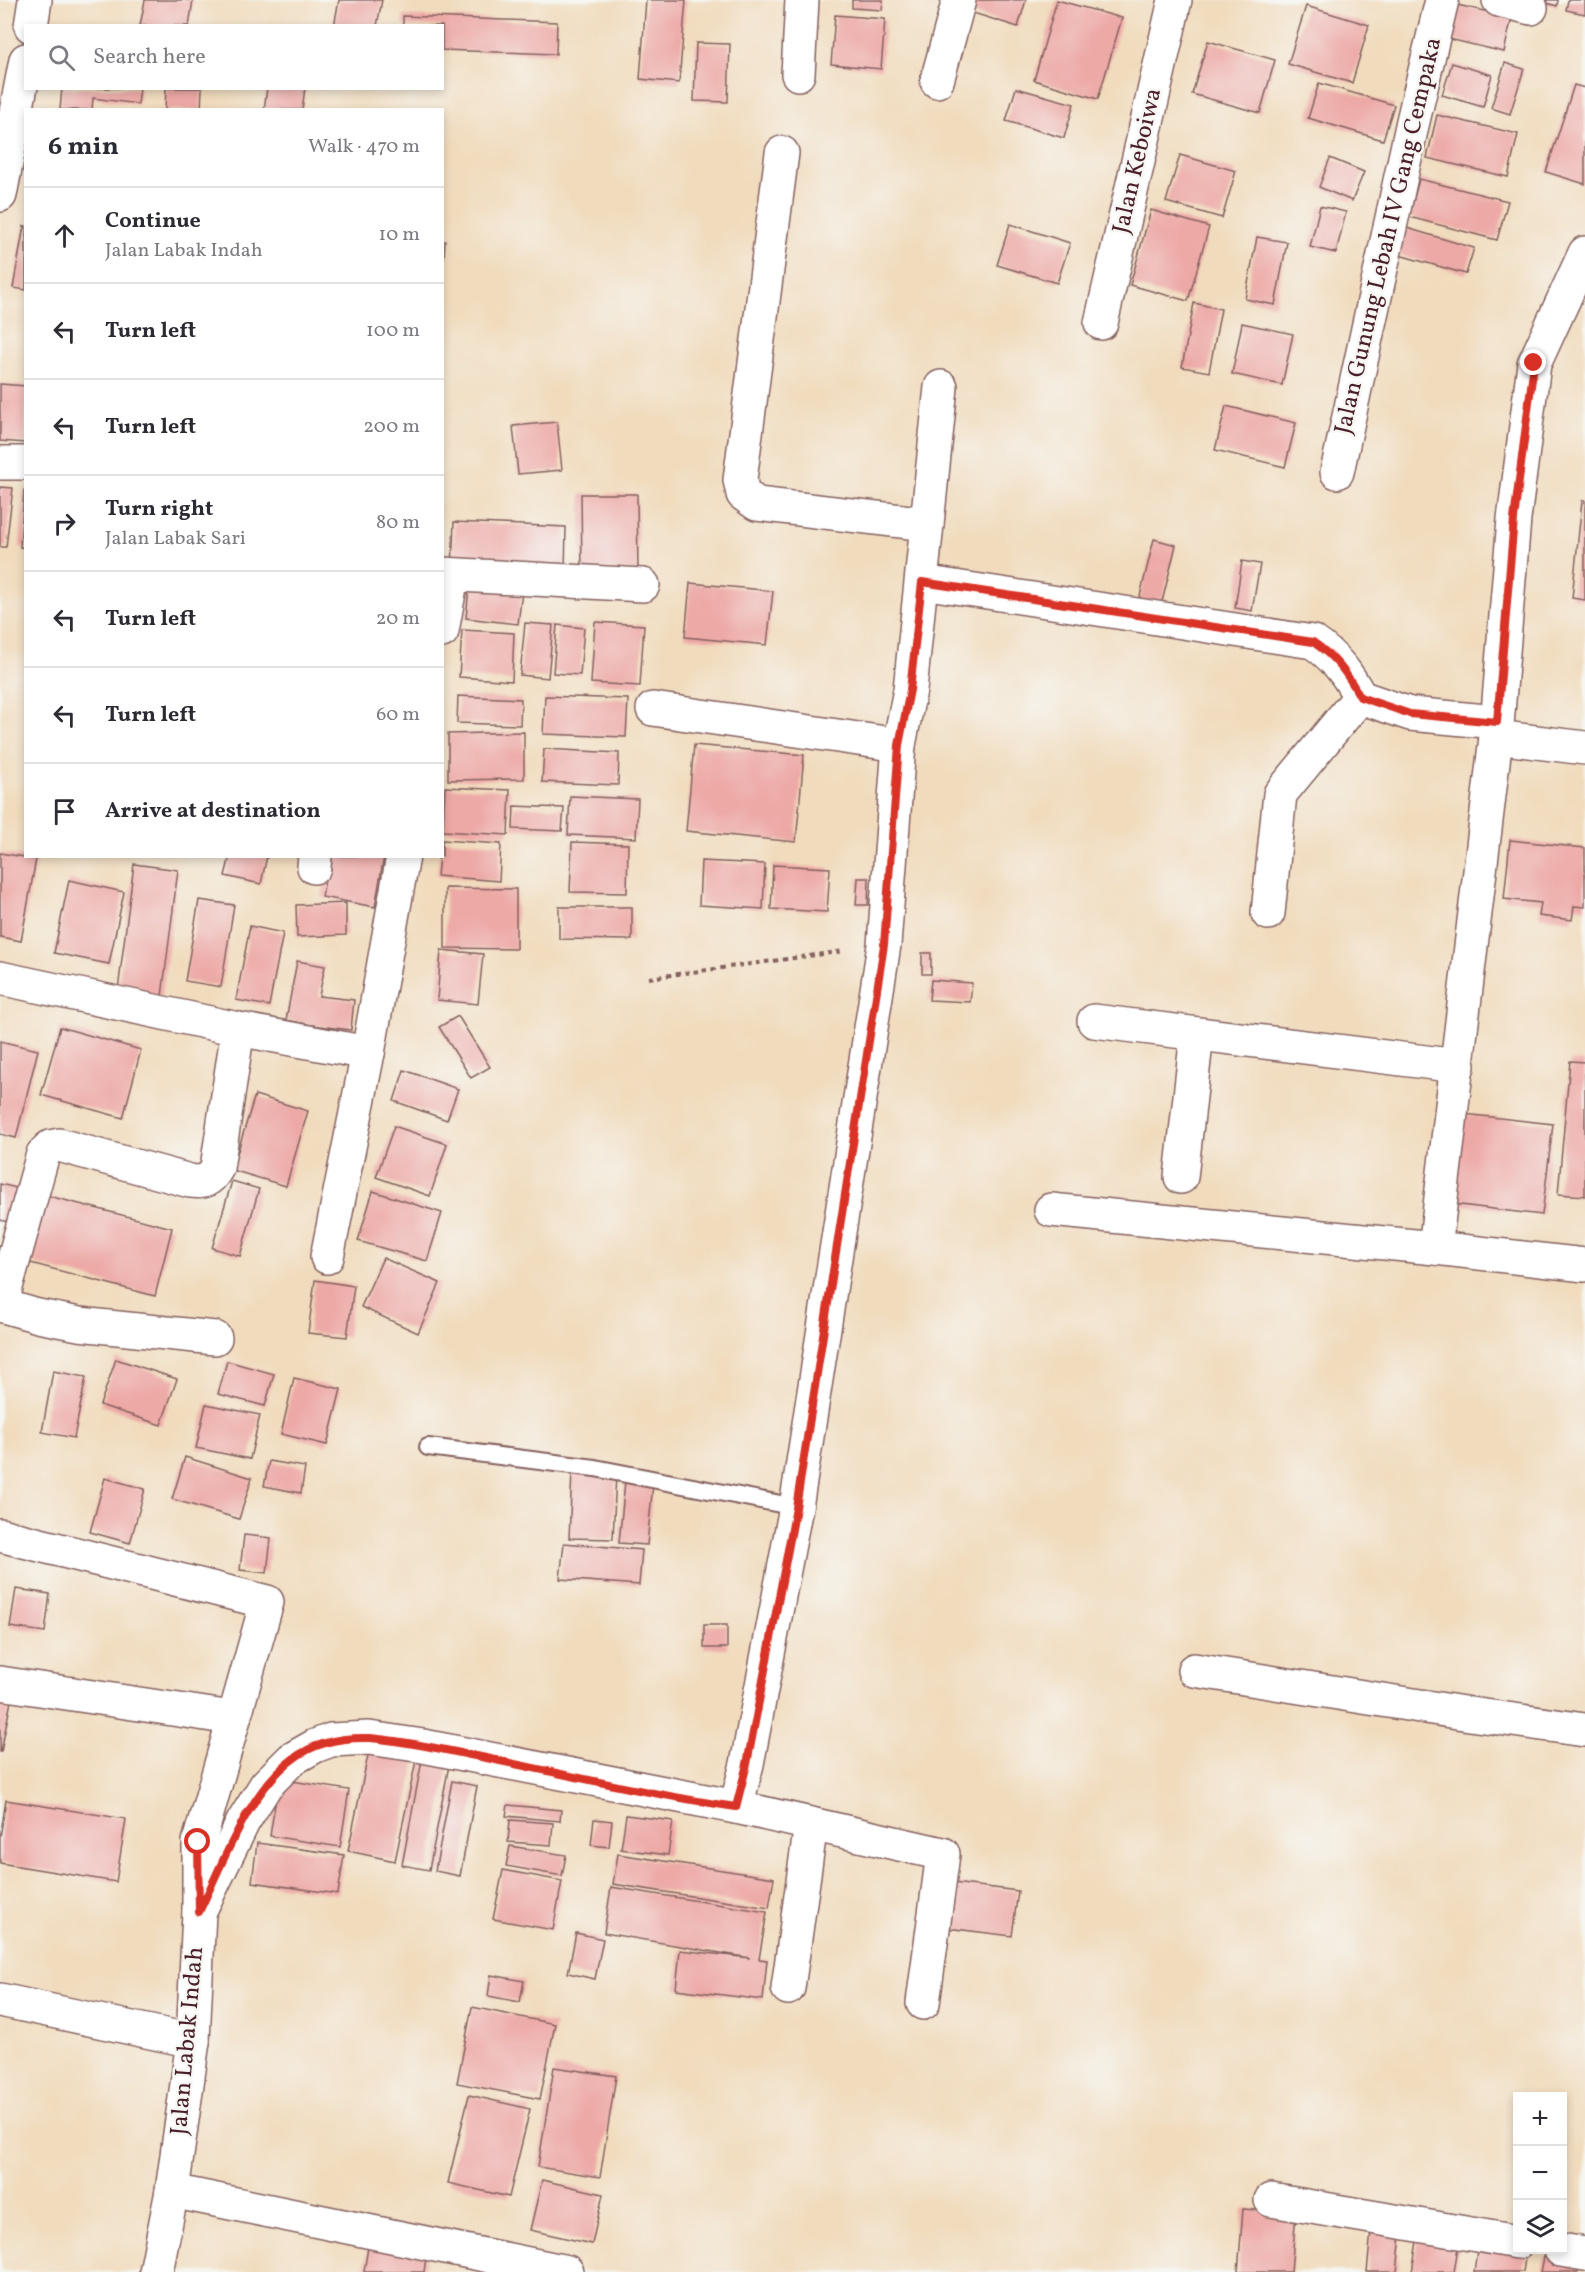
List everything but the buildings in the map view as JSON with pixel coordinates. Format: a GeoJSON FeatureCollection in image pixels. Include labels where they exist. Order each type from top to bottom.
{"type":"FeatureCollection","features":[{"type":"Feature","properties":{"kind":"street"},"geometry":{"type":"LineString","coordinates":[[31,24],[35,0]]}},
{"type":"Feature","properties":{"kind":"street"},"geometry":{"type":"LineString","coordinates":[[798,74],[802,0]]}},
{"type":"Feature","properties":{"kind":"street"},"geometry":{"type":"LineString","coordinates":[[937,81],[959,0]]}},
{"type":"Feature","properties":{"kind":"street","name":"Jalan Keboiwa"},"geometry":{"type":"LineString","coordinates":[[1101,323],[1175,0]]}},
{"type":"Feature","properties":{"kind":"street","name":"Jalan Gunung Lebah IV Gang Cempaka"},"geometry":{"type":"LineString","coordinates":[[1337,472],[1403,166],[1442,0]]}},
{"type":"Feature","properties":{"kind":"street"},"geometry":{"type":"LineString","coordinates":[[1499,0],[1531,8]]}},
{"type":"Feature","properties":{"kind":"street"},"geometry":{"type":"LineString","coordinates":[[7,183],[24,73]]}},
{"type":"Feature","properties":{"kind":"street"},"geometry":{"type":"LineString","coordinates":[[782,153],[740,480],[743,494],[757,504],[927,524]]}},
{"type":"Feature","properties":{"kind":"street"},"geometry":{"type":"LineString","coordinates":[[1435,1248],[1496,729],[1514,519],[1534,363],[1585,253]]}},
{"type":"Feature","properties":{"kind":"street"},"geometry":{"type":"LineString","coordinates":[[736,1807],[747,1764],[796,1508],[884,945],[899,745],[910,690],[941,387]]}},
{"type":"Feature","properties":{"kind":"street"},"geometry":{"type":"LineString","coordinates":[[0,463],[24,463]]}},
{"type":"Feature","properties":{"kind":"street"},"geometry":{"type":"LineString","coordinates":[[444,609],[447,575],[642,585]]}},
{"type":"Feature","properties":{"kind":"street"},"geometry":{"type":"LineString","coordinates":[[922,582],[1313,642],[1331,655],[1348,674],[1360,697],[1410,714],[1585,748]]}},
{"type":"Feature","properties":{"kind":"street"},"geometry":{"type":"LineString","coordinates":[[1268,914],[1280,794],[1360,697]]}},
{"type":"Feature","properties":{"kind":"street"},"geometry":{"type":"LineString","coordinates":[[653,709],[899,745]]}},
{"type":"Feature","properties":{"kind":"street"},"geometry":{"type":"LineString","coordinates":[[327,1257],[368,1053],[403,858]]}},
{"type":"Feature","properties":{"kind":"street"},"geometry":{"type":"LineString","coordinates":[[0,978],[238,1029],[368,1053]]}},
{"type":"Feature","properties":{"kind":"street"},"geometry":{"type":"LineString","coordinates":[[1094,1021],[1458,1066]]}},
{"type":"Feature","properties":{"kind":"street"},"geometry":{"type":"LineString","coordinates":[[215,1338],[79,1324],[38,1316],[0,1305],[43,1154],[50,1147],[60,1145],[190,1181],[202,1183],[211,1178],[217,1168],[238,1029]]}},
{"type":"Feature","properties":{"kind":"street"},"geometry":{"type":"LineString","coordinates":[[1181,1177],[1197,1034]]}},
{"type":"Feature","properties":{"kind":"street"},"geometry":{"type":"LineString","coordinates":[[1051,1210],[1585,1265]]}},
{"type":"Feature","properties":{"kind":"street","name":"Jalan Labak Indah"},"geometry":{"type":"LineString","coordinates":[[0,1535],[267,1602],[198,1842],[199,1912],[193,2041],[172,2191],[156,2272]]}},
{"type":"Feature","properties":{"kind":"street"},"geometry":{"type":"LineString","coordinates":[[1194,1670],[1585,1730]]}},
{"type":"Feature","properties":{"kind":"street"},"geometry":{"type":"LineString","coordinates":[[0,1683],[232,1718]]}},
{"type":"Feature","properties":{"kind":"street"},"geometry":{"type":"LineString","coordinates":[[199,1912],[243,1822],[266,1785],[292,1759],[315,1746],[332,1740],[369,1738],[423,1746],[736,1807],[943,1854],[922,2003]]}},
{"type":"Feature","properties":{"kind":"street"},"geometry":{"type":"LineString","coordinates":[[788,1988],[811,1824]]}},
{"type":"Feature","properties":{"kind":"street"},"geometry":{"type":"LineString","coordinates":[[0,2000],[193,2041]]}},
{"type":"Feature","properties":{"kind":"street"},"geometry":{"type":"LineString","coordinates":[[172,2191],[567,2272]]}},
{"type":"Feature","properties":{"kind":"street"},"geometry":{"type":"LineString","coordinates":[[1271,2200],[1513,2241]]}},
{"type":"Feature","properties":{"kind":"street"},"geometry":{"type":"LineString","coordinates":[[1567,2251],[1585,2254]]}},
{"type":"Feature","properties":{"kind":"lane"},"geometry":{"type":"LineString","coordinates":[[428,1447],[595,1468],[796,1508]]}},
{"type":"Feature","properties":{"kind":"path"},"geometry":{"type":"LineString","coordinates":[[649,978],[884,945]]}},
{"type":"Feature","properties":{"kind":"route"},"geometry":{"type":"LineString","coordinates":[[198,1842],[199,1912],[243,1822],[266,1785],[292,1759],[315,1746],[332,1740],[369,1738],[423,1746],[736,1807],[740,1784],[747,1764],[796,1508],[884,945],[899,745],[910,690],[922,582],[1313,642],[1331,655],[1348,674],[1360,697],[1410,714],[1497,722],[1514,519],[1534,363]]}}]}
